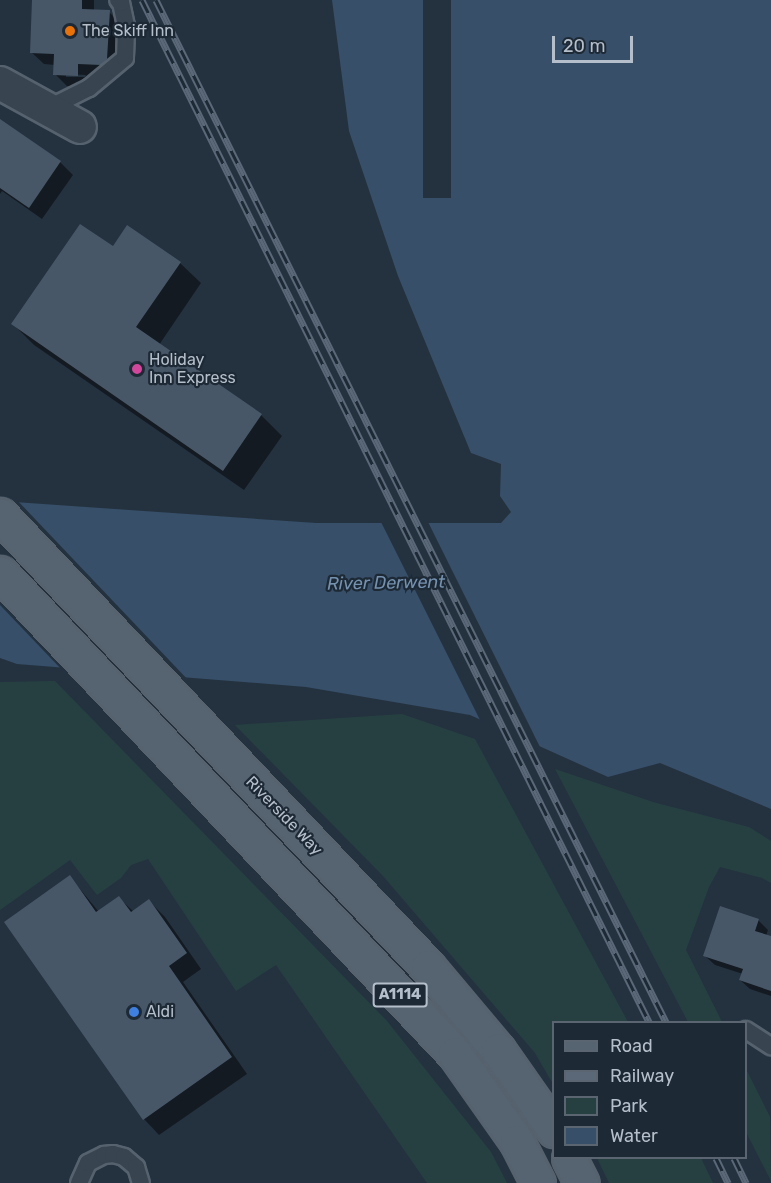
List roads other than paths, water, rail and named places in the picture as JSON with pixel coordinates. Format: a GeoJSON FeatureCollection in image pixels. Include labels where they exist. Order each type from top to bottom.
{"type":"FeatureCollection","features":[{"type":"Feature","properties":{"kind":"main road","name":"Riverside Way"},"geometry":{"type":"LineString","coordinates":[[0,515],[428,967],[498,1050],[552,1127]]}},
{"type":"Feature","properties":{"kind":"main road","name":"A1114"},"geometry":{"type":"LineString","coordinates":[[0,573],[454,1054],[517,1142],[538,1183]]}},
{"type":"Feature","properties":{"kind":"main road"},"geometry":{"type":"LineString","coordinates":[[570,1159],[582,1183]]}},
{"type":"Feature","properties":{"kind":"street"},"geometry":{"type":"LineString","coordinates":[[0,82],[80,127]]}},
{"type":"Feature","properties":{"kind":"lane"},"geometry":{"type":"LineString","coordinates":[[47,109],[89,88],[125,58],[126,26],[121,3],[118,0]]}},
{"type":"Feature","properties":{"kind":"lane"},"geometry":{"type":"LineString","coordinates":[[747,1031],[771,1046]]}},
{"type":"Feature","properties":{"kind":"lane"},"geometry":{"type":"LineString","coordinates":[[79,1183],[82,1171],[92,1160],[113,1154],[124,1157],[136,1167],[141,1183]]}},
{"type":"Feature","properties":{"kind":"water","name":"River Derwent"},"geometry":{"type":"Polygon","coordinates":[[[332,0],[771,0],[771,809],[660,763],[608,777],[470,715],[306,687],[17,664],[0,658],[0,501],[316,523],[501,523],[511,512],[500,496],[501,464],[471,453],[398,276],[349,131],[332,0]]]}},
{"type":"Feature","properties":{"kind":"railway"},"geometry":{"type":"LineString","coordinates":[[142,0],[649,1021]]}},
{"type":"Feature","properties":{"kind":"railway"},"geometry":{"type":"LineString","coordinates":[[156,0],[666,1021]]}},
{"type":"Feature","properties":{"kind":"railway"},"geometry":{"type":"LineString","coordinates":[[716,1159],[728,1183]]}},
{"type":"Feature","properties":{"kind":"railway"},"geometry":{"type":"LineString","coordinates":[[734,1159],[746,1183]]}},
{"type":"Feature","properties":{"kind":"place","name":"The Skiff Inn"},"geometry":{"type":"Point","coordinates":[70,31]}},
{"type":"Feature","properties":{"kind":"place","name":"Holiday Inn Express"},"geometry":{"type":"Point","coordinates":[137,369]}},
{"type":"Feature","properties":{"kind":"place","name":"Aldi"},"geometry":{"type":"Point","coordinates":[134,1012]}}]}
